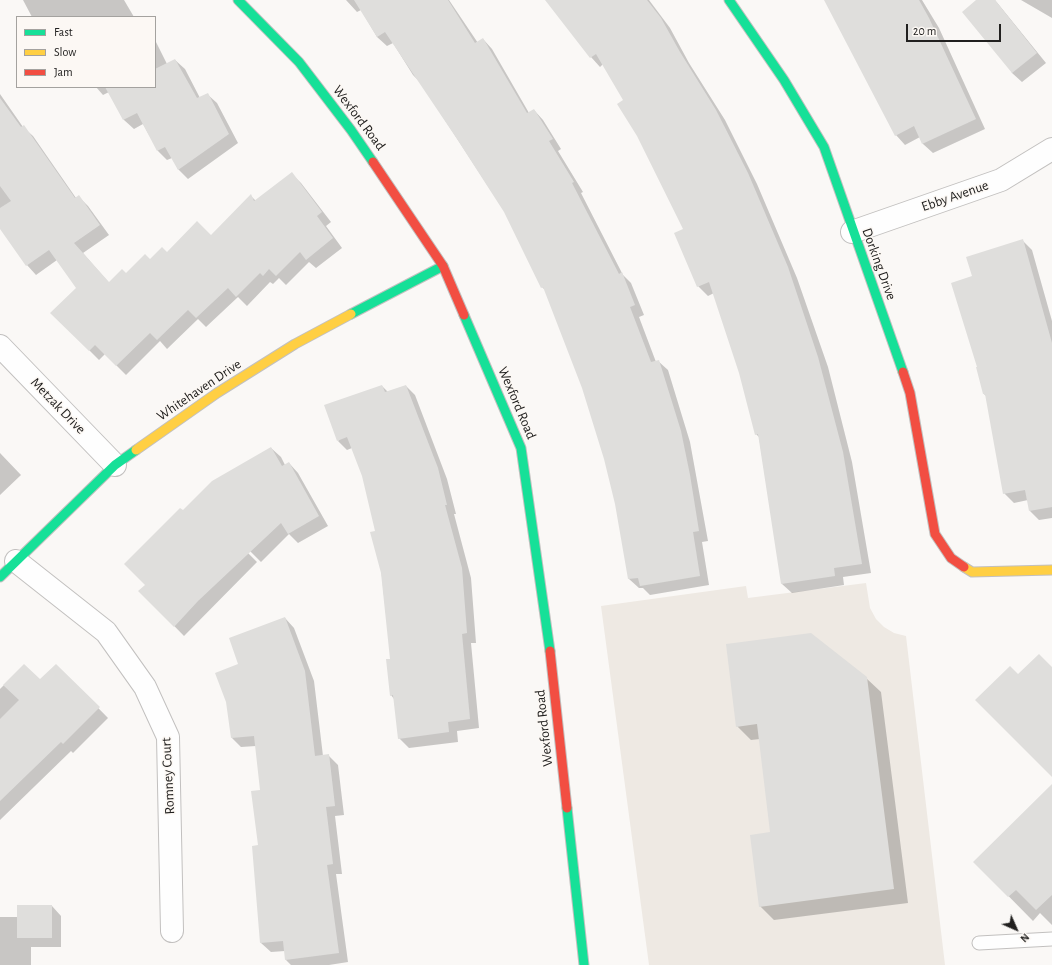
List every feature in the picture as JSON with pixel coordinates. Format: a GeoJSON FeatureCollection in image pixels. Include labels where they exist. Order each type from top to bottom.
{"type":"FeatureCollection","features":[{"type":"Feature","properties":{"kind":"street","name":"Wexford Road"},"geometry":{"type":"LineString","coordinates":[[238,0],[299,62],[387,181],[443,266],[521,448],[551,662],[584,965]]}},
{"type":"Feature","properties":{"kind":"street","name":"Dorking Drive"},"geometry":{"type":"LineString","coordinates":[[729,0],[784,80],[824,147],[852,232],[910,393],[935,534],[951,558],[972,572],[1052,570]]}},
{"type":"Feature","properties":{"kind":"street","name":"Ebby Avenue"},"geometry":{"type":"LineString","coordinates":[[852,232],[1001,180],[1052,149]]}},
{"type":"Feature","properties":{"kind":"street","name":"Whitehaven Drive"},"geometry":{"type":"LineString","coordinates":[[0,577],[115,465],[217,393],[294,344],[443,266]]}},
{"type":"Feature","properties":{"kind":"street","name":"Metzak Drive"},"geometry":{"type":"LineString","coordinates":[[0,346],[115,465]]}},
{"type":"Feature","properties":{"kind":"street","name":"Romney Court"},"geometry":{"type":"LineString","coordinates":[[16,561],[106,632],[146,687],[168,737],[172,931]]}},
{"type":"Feature","properties":{"kind":"lane"},"geometry":{"type":"LineString","coordinates":[[979,944],[1052,939]]}},
{"type":"Feature","properties":{"kind":"shaded area"},"geometry":{"type":"Polygon","coordinates":[[[866,583],[870,608],[876,619],[884,627],[894,633],[906,636],[945,965],[649,965],[601,606],[746,586],[748,598],[866,583]]]}},
{"type":"Feature","properties":{"kind":"building"},"geometry":{"type":"Polygon","coordinates":[[[354,0],[448,0],[475,43],[483,38],[527,113],[534,109],[553,139],[549,141],[574,182],[572,183],[619,274],[622,272],[635,305],[630,307],[651,362],[659,360],[681,431],[690,475],[699,531],[693,532],[700,576],[640,586],[638,578],[628,579],[615,504],[604,459],[582,388],[543,287],[541,288],[504,212],[457,139],[385,32],[377,37],[354,0]]]}},
{"type":"Feature","properties":{"kind":"building"},"geometry":{"type":"Polygon","coordinates":[[[545,0],[647,0],[661,18],[716,110],[748,173],[788,267],[818,357],[843,452],[862,564],[834,568],[835,576],[781,584],[758,434],[755,435],[739,373],[709,282],[697,287],[674,233],[683,229],[637,136],[617,104],[623,100],[596,54],[590,58],[545,0]]]}},
{"type":"Feature","properties":{"kind":"building"},"geometry":{"type":"Polygon","coordinates":[[[824,0],[919,0],[929,18],[976,119],[922,144],[914,126],[895,136],[824,0]]]}},
{"type":"Feature","properties":{"kind":"building"},"geometry":{"type":"Polygon","coordinates":[[[976,0],[995,0],[1037,53],[1012,73],[962,12],[976,0]]]}},
{"type":"Feature","properties":{"kind":"building"},"geometry":{"type":"Polygon","coordinates":[[[175,59],[197,98],[208,93],[229,134],[178,170],[165,147],[157,151],[137,113],[123,120],[106,88],[156,88],[156,68],[175,59]]]}},
{"type":"Feature","properties":{"kind":"building"},"geometry":{"type":"Polygon","coordinates":[[[0,98],[21,127],[24,125],[75,198],[79,195],[100,225],[74,243],[109,282],[122,269],[126,273],[145,254],[150,259],[162,247],[167,252],[197,221],[211,235],[251,194],[254,201],[292,172],[322,212],[317,216],[333,238],[306,260],[300,252],[276,276],[269,269],[263,276],[260,273],[236,297],[228,288],[196,318],[188,310],[157,340],[150,333],[116,366],[95,345],[89,351],[50,313],[76,288],[49,250],[26,266],[0,229],[0,208],[11,201],[0,186],[0,98]]]}},
{"type":"Feature","properties":{"kind":"building"},"geometry":{"type":"Polygon","coordinates":[[[1023,239],[1052,343],[1052,507],[1029,511],[1025,490],[1003,494],[985,394],[983,394],[977,367],[951,283],[972,276],[966,257],[1023,239]]]}},
{"type":"Feature","properties":{"kind":"building"},"geometry":{"type":"Polygon","coordinates":[[[382,385],[385,392],[406,385],[438,468],[447,505],[445,505],[462,568],[467,633],[462,634],[470,719],[448,722],[449,732],[398,739],[393,695],[390,696],[386,659],[390,659],[381,573],[370,532],[375,531],[362,476],[347,437],[337,441],[324,405],[382,385]]]}},
{"type":"Feature","properties":{"kind":"building"},"geometry":{"type":"Polygon","coordinates":[[[271,447],[282,466],[289,462],[319,516],[288,534],[281,523],[198,601],[174,627],[138,591],[145,585],[124,564],[180,508],[183,510],[212,481],[271,447]]]}},
{"type":"Feature","properties":{"kind":"building"},"geometry":{"type":"Polygon","coordinates":[[[285,617],[305,671],[315,756],[329,754],[335,806],[326,807],[333,864],[327,865],[339,953],[285,960],[283,941],[260,943],[252,846],[258,845],[251,791],[260,790],[254,736],[231,738],[226,702],[215,673],[238,664],[229,638],[285,617]]]}},
{"type":"Feature","properties":{"kind":"building"},"geometry":{"type":"Polygon","coordinates":[[[811,633],[867,677],[894,889],[759,907],[750,835],[770,832],[757,724],[736,727],[726,644],[811,633]]]}},
{"type":"Feature","properties":{"kind":"building"},"geometry":{"type":"Polygon","coordinates":[[[1039,654],[1052,667],[1052,777],[975,700],[1010,666],[1018,674],[1039,654]]]}},
{"type":"Feature","properties":{"kind":"building"},"geometry":{"type":"Polygon","coordinates":[[[24,664],[40,679],[56,664],[100,707],[63,744],[61,742],[0,801],[0,719],[19,700],[3,685],[24,664]]]}},
{"type":"Feature","properties":{"kind":"building"},"geometry":{"type":"Polygon","coordinates":[[[1052,784],[1052,895],[1036,910],[1016,890],[1008,897],[973,862],[1052,784]]]}},
{"type":"Feature","properties":{"kind":"building"},"geometry":{"type":"Polygon","coordinates":[[[17,905],[52,905],[52,938],[17,938],[17,905]]]}},
{"type":"Feature","properties":{"kind":"traffic: fast"},"geometry":{"type":"LineString","coordinates":[[238,0],[299,62],[351,130],[373,162]]}},
{"type":"Feature","properties":{"kind":"traffic: fast"},"geometry":{"type":"LineString","coordinates":[[729,0],[784,80],[824,147],[903,372]]}},
{"type":"Feature","properties":{"kind":"traffic: fast"},"geometry":{"type":"LineString","coordinates":[[351,314],[443,266]]}},
{"type":"Feature","properties":{"kind":"traffic: fast"},"geometry":{"type":"LineString","coordinates":[[464,315],[521,448],[550,651]]}},
{"type":"Feature","properties":{"kind":"traffic: fast"},"geometry":{"type":"LineString","coordinates":[[0,577],[115,465],[136,450]]}},
{"type":"Feature","properties":{"kind":"traffic: fast"},"geometry":{"type":"LineString","coordinates":[[567,808],[584,965]]}},
{"type":"Feature","properties":{"kind":"traffic: slow"},"geometry":{"type":"LineString","coordinates":[[136,450],[217,393],[295,344],[351,314]]}},
{"type":"Feature","properties":{"kind":"traffic: slow"},"geometry":{"type":"LineString","coordinates":[[964,567],[972,572],[1052,570]]}},
{"type":"Feature","properties":{"kind":"traffic: jam"},"geometry":{"type":"LineString","coordinates":[[373,162],[443,266],[464,315]]}},
{"type":"Feature","properties":{"kind":"traffic: jam"},"geometry":{"type":"LineString","coordinates":[[903,372],[910,393],[935,534],[951,558],[964,567]]}},
{"type":"Feature","properties":{"kind":"traffic: jam"},"geometry":{"type":"LineString","coordinates":[[550,651],[567,808]]}}]}
